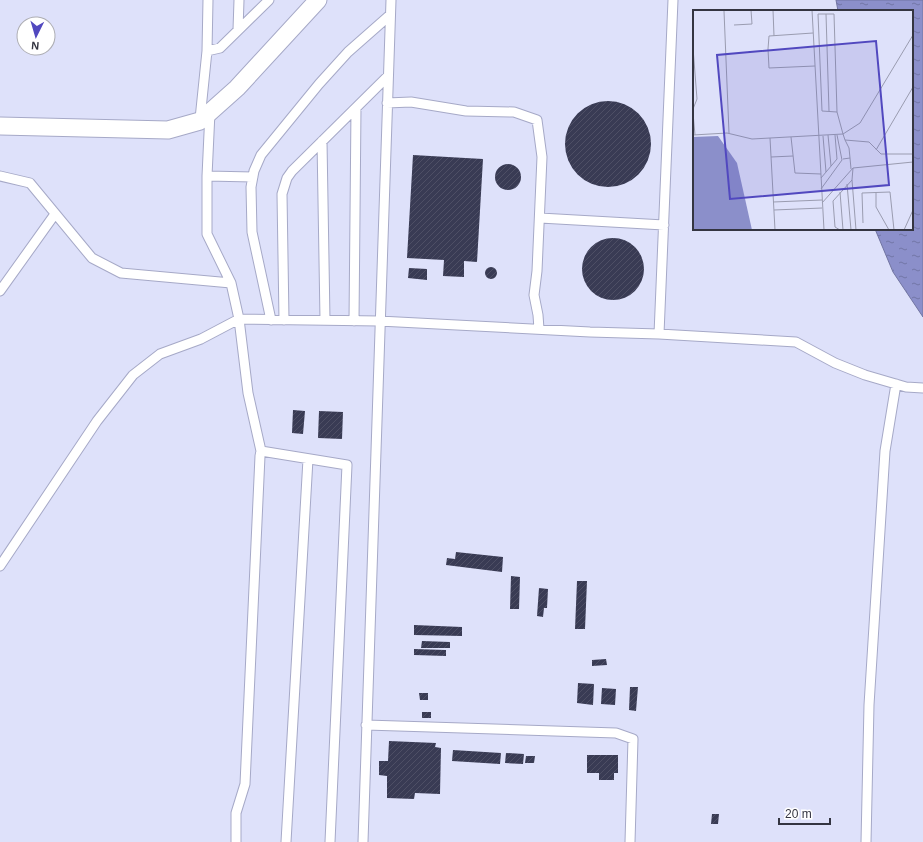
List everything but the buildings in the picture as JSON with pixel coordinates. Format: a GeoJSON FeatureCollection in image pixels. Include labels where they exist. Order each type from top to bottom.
{"type":"FeatureCollection","features":[{"type":"Feature","properties":{"kind":"street"},"geometry":{"type":"LineString","coordinates":[[0,126],[168,130],[205,117],[237,88],[318,0]]}},
{"type":"Feature","properties":{"kind":"lane"},"geometry":{"type":"LineString","coordinates":[[208,0],[205,117],[207,234],[231,283],[239,319],[248,393],[261,451],[259,463],[245,784],[236,813],[236,842]]}},
{"type":"Feature","properties":{"kind":"lane"},"geometry":{"type":"LineString","coordinates":[[238,30],[239,0]]}},
{"type":"Feature","properties":{"kind":"lane"},"geometry":{"type":"LineString","coordinates":[[207,51],[220,48],[269,0]]}},
{"type":"Feature","properties":{"kind":"lane"},"geometry":{"type":"LineString","coordinates":[[363,842],[379,321],[391,0]]}},
{"type":"Feature","properties":{"kind":"lane"},"geometry":{"type":"LineString","coordinates":[[659,334],[673,0]]}},
{"type":"Feature","properties":{"kind":"lane"},"geometry":{"type":"LineString","coordinates":[[271,320],[252,232],[251,187],[254,172],[261,155],[314,90],[348,52],[390,15]]}},
{"type":"Feature","properties":{"kind":"lane"},"geometry":{"type":"LineString","coordinates":[[284,320],[282,194],[287,178],[292,171],[388,76]]}},
{"type":"Feature","properties":{"kind":"lane"},"geometry":{"type":"LineString","coordinates":[[387,102],[411,102],[466,111],[514,112],[537,120],[542,157],[537,271],[534,295],[539,329]]}},
{"type":"Feature","properties":{"kind":"lane"},"geometry":{"type":"LineString","coordinates":[[354,321],[356,108]]}},
{"type":"Feature","properties":{"kind":"lane"},"geometry":{"type":"LineString","coordinates":[[322,141],[325,320]]}},
{"type":"Feature","properties":{"kind":"lane"},"geometry":{"type":"LineString","coordinates":[[0,176],[30,183],[92,258],[121,273],[231,283]]}},
{"type":"Feature","properties":{"kind":"lane"},"geometry":{"type":"LineString","coordinates":[[207,176],[253,177]]}},
{"type":"Feature","properties":{"kind":"lane"},"geometry":{"type":"LineString","coordinates":[[0,291],[55,214]]}},
{"type":"Feature","properties":{"kind":"lane"},"geometry":{"type":"LineString","coordinates":[[540,218],[664,225]]}},
{"type":"Feature","properties":{"kind":"lane"},"geometry":{"type":"LineString","coordinates":[[0,566],[97,421],[133,375],[160,354],[201,339],[239,319],[379,321],[796,342],[835,363],[865,375],[896,384],[923,388]]}},
{"type":"Feature","properties":{"kind":"lane"},"geometry":{"type":"LineString","coordinates":[[866,842],[869,705],[884,451],[896,384]]}},
{"type":"Feature","properties":{"kind":"lane"},"geometry":{"type":"LineString","coordinates":[[261,451],[347,465],[330,842]]}},
{"type":"Feature","properties":{"kind":"lane"},"geometry":{"type":"LineString","coordinates":[[286,842],[308,459]]}},
{"type":"Feature","properties":{"kind":"lane"},"geometry":{"type":"LineString","coordinates":[[366,725],[616,733],[632,739],[630,842]]}},
{"type":"Feature","properties":{"kind":"water"},"geometry":{"type":"Polygon","coordinates":[[[836,0],[923,0],[923,317],[893,272],[875,230],[913,230],[913,10],[838,10],[836,0]]]}}]}
